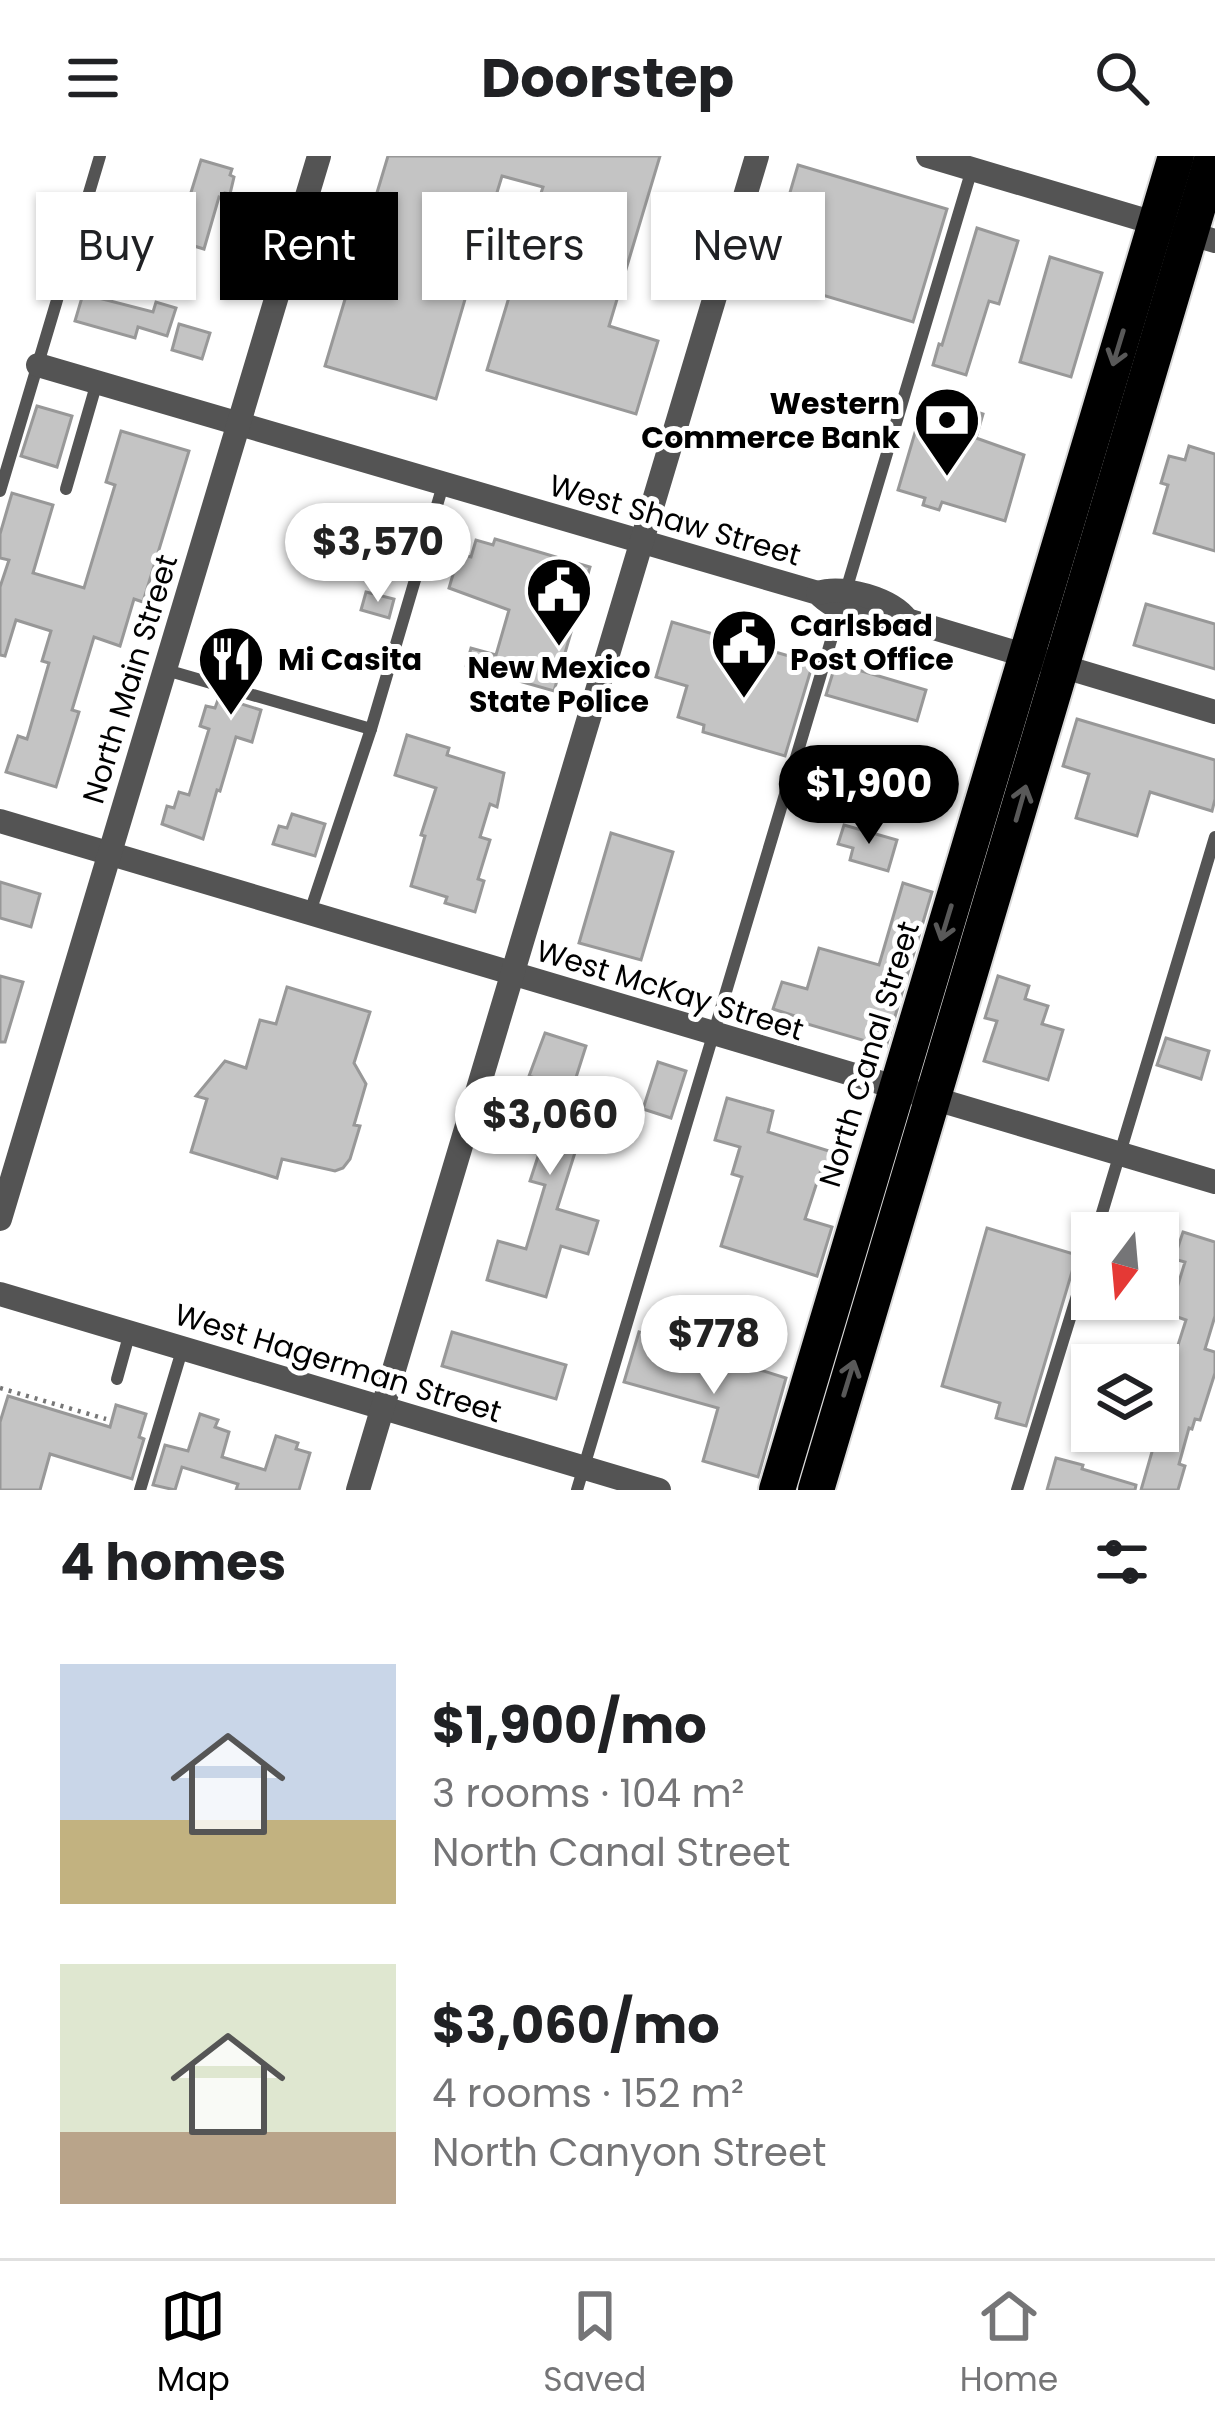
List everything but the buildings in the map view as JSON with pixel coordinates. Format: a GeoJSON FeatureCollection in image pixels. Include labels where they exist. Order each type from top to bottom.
{"type":"FeatureCollection","features":[{"type":"Feature","properties":{"kind":"highway","name":"North Canal Street"},"geometry":{"type":"LineString","coordinates":[[1176,156],[1186,232]]}},
{"type":"Feature","properties":{"kind":"highway","name":"North Canal Street"},"geometry":{"type":"LineString","coordinates":[[778,1490],[896,1089],[1213,156]]}},
{"type":"Feature","properties":{"kind":"highway","name":"North Canal Street"},"geometry":{"type":"LineString","coordinates":[[816,1490],[933,1100],[1044,661]]}},
{"type":"Feature","properties":{"kind":"street","name":"North Main Street"},"geometry":{"type":"LineString","coordinates":[[0,1219],[319,156]]}},
{"type":"Feature","properties":{"kind":"street"},"geometry":{"type":"LineString","coordinates":[[358,1490],[757,156]]}},
{"type":"Feature","properties":{"kind":"street"},"geometry":{"type":"LineString","coordinates":[[928,156],[1186,232]]}},
{"type":"Feature","properties":{"kind":"street","name":"West Shaw Street"},"geometry":{"type":"LineString","coordinates":[[38,365],[818,593],[834,588],[842,600],[897,607],[907,620],[1215,712]]}},
{"type":"Feature","properties":{"kind":"street","name":"West McKay Street"},"geometry":{"type":"LineString","coordinates":[[0,821],[1215,1182]]}},
{"type":"Feature","properties":{"kind":"street","name":"West Hagerman Street"},"geometry":{"type":"LineString","coordinates":[[0,1294],[382,1408],[580,1479],[659,1490]]}},
{"type":"Feature","properties":{"kind":"lane"},"geometry":{"type":"LineString","coordinates":[[0,490],[100,156]]}},
{"type":"Feature","properties":{"kind":"lane"},"geometry":{"type":"LineString","coordinates":[[580,1479],[972,169]]}},
{"type":"Feature","properties":{"kind":"lane"},"geometry":{"type":"LineString","coordinates":[[66,489],[97,382]]}},
{"type":"Feature","properties":{"kind":"lane"},"geometry":{"type":"LineString","coordinates":[[309,913],[443,484]]}},
{"type":"Feature","properties":{"kind":"lane"},"geometry":{"type":"LineString","coordinates":[[166,670],[370,729]]}},
{"type":"Feature","properties":{"kind":"lane"},"geometry":{"type":"LineString","coordinates":[[1103,1212],[1215,836]]}},
{"type":"Feature","properties":{"kind":"lane"},"geometry":{"type":"LineString","coordinates":[[1017,1490],[1071,1315]]}},
{"type":"Feature","properties":{"kind":"lane"},"geometry":{"type":"LineString","coordinates":[[117,1379],[130,1332]]}},
{"type":"Feature","properties":{"kind":"lane"},"geometry":{"type":"LineString","coordinates":[[140,1490],[183,1347]]}},
{"type":"Feature","properties":{"kind":"path"},"geometry":{"type":"LineString","coordinates":[[0,1388],[106,1419]]}},
{"type":"Feature","properties":{"kind":"place","name":"Western Commerce Bank"},"geometry":{"type":"Point","coordinates":[947,479]}},
{"type":"Feature","properties":{"kind":"place","name":"New Mexico State Police"},"geometry":{"type":"Point","coordinates":[559,649]}},
{"type":"Feature","properties":{"kind":"place","name":"Carlsbad Post Office"},"geometry":{"type":"Point","coordinates":[744,701]}},
{"type":"Feature","properties":{"kind":"place","name":"Mi Casita"},"geometry":{"type":"Point","coordinates":[231,718]}}]}
